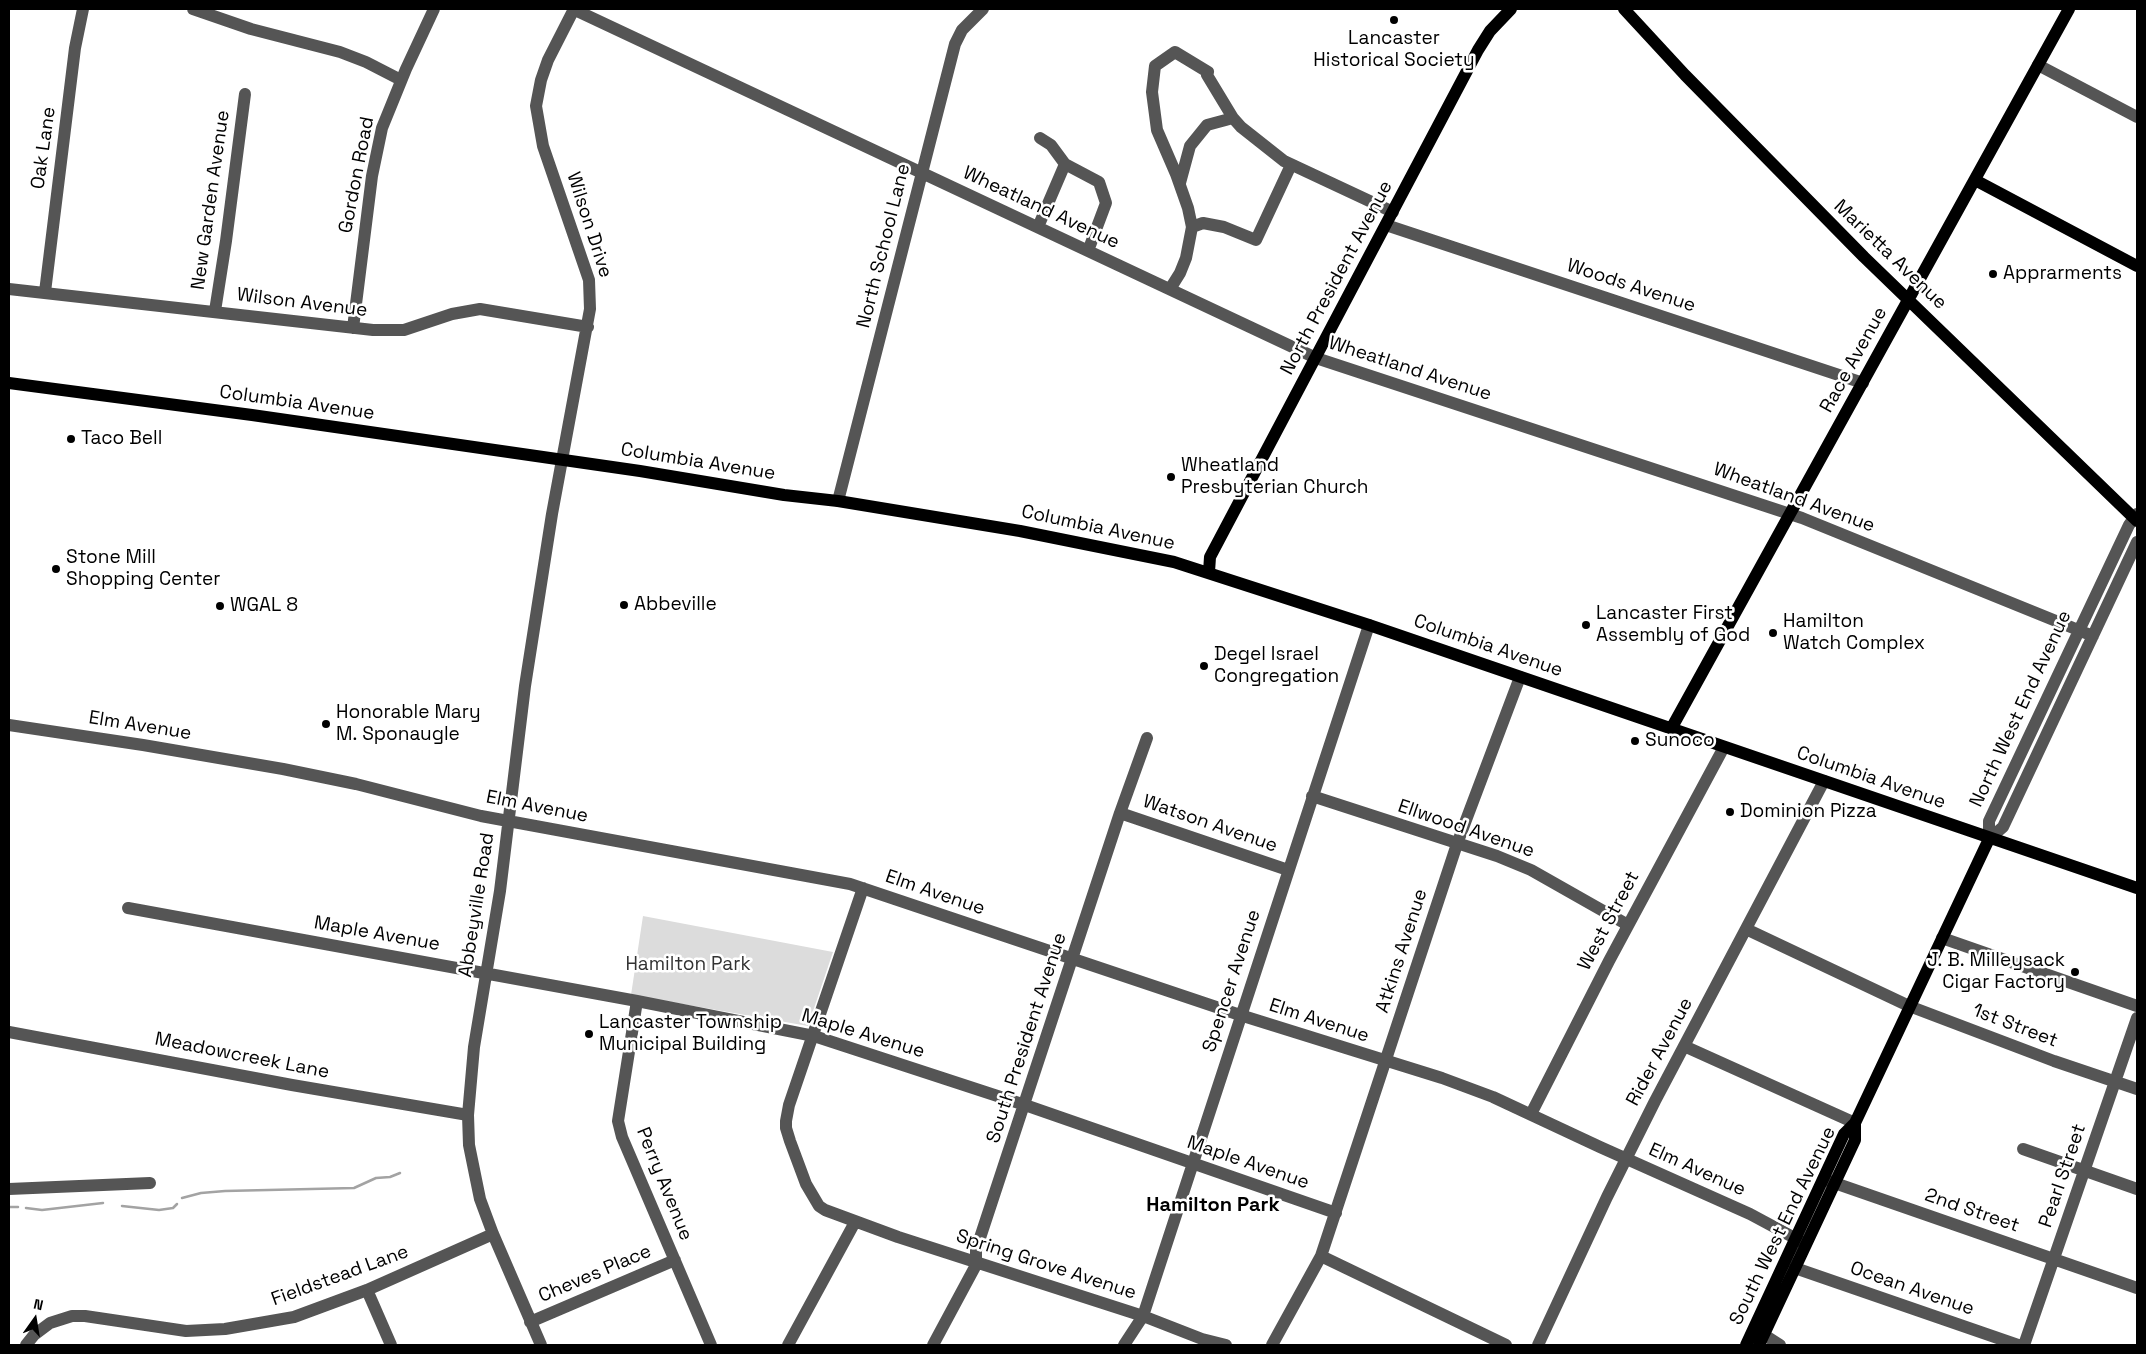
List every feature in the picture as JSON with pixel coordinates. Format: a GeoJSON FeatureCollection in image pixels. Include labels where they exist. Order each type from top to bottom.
{"type":"FeatureCollection","features":[{"type":"Feature","properties":{"kind":"main road","name":"North President Avenue"},"geometry":{"type":"LineString","coordinates":[[1209,572],[1210,557],[1484,40],[1511,9]]}},
{"type":"Feature","properties":{"kind":"main road","name":"Marietta Avenue"},"geometry":{"type":"LineString","coordinates":[[1624,9],[1703,95],[1909,300],[2136,517]]}},
{"type":"Feature","properties":{"kind":"main road","name":"Race Avenue"},"geometry":{"type":"LineString","coordinates":[[1672,729],[2069,9]]}},
{"type":"Feature","properties":{"kind":"main road"},"geometry":{"type":"LineString","coordinates":[[1975,180],[2137,266]]}},
{"type":"Feature","properties":{"kind":"main road","name":"Columbia Avenue"},"geometry":{"type":"LineString","coordinates":[[9,383],[252,415],[563,460],[784,495],[838,501],[1078,542],[1165,560],[1209,572],[1368,625],[1989,839],[2137,888]]}},
{"type":"Feature","properties":{"kind":"main road","name":"South West End Avenue"},"geometry":{"type":"LineString","coordinates":[[1759,1336],[1829,1181],[1855,1140],[1855,1123],[1989,839]]}},
{"type":"Feature","properties":{"kind":"main road","name":"South West End Avenue"},"geometry":{"type":"LineString","coordinates":[[1746,1345],[1759,1336],[1795,1268],[1801,1241]]}},
{"type":"Feature","properties":{"kind":"street","name":"Oak Lane"},"geometry":{"type":"LineString","coordinates":[[45,292],[76,48],[84,9]]}},
{"type":"Feature","properties":{"kind":"street"},"geometry":{"type":"LineString","coordinates":[[193,9],[251,29],[340,52],[366,62],[401,80]]}},
{"type":"Feature","properties":{"kind":"street","name":"Gordon Road"},"geometry":{"type":"LineString","coordinates":[[353,328],[378,142],[401,80],[434,9]]}},
{"type":"Feature","properties":{"kind":"street","name":"Wheatland Avenue"},"geometry":{"type":"LineString","coordinates":[[574,9],[1316,358],[1790,514],[2093,636]]}},
{"type":"Feature","properties":{"kind":"street","name":"Wilson Drive"},"geometry":{"type":"LineString","coordinates":[[563,460],[588,327],[591,294],[589,280],[543,146],[536,106],[541,80],[548,60],[574,9]]}},
{"type":"Feature","properties":{"kind":"street","name":"North School Lane"},"geometry":{"type":"LineString","coordinates":[[838,501],[958,37],[983,9]]}},
{"type":"Feature","properties":{"kind":"street"},"geometry":{"type":"LineString","coordinates":[[1170,289],[1180,273],[1186,258],[1192,227],[1180,185],[1157,130],[1152,92],[1155,66],[1176,52],[1208,72],[1207,75],[1233,118],[1241,127],[1284,161],[1393,212]]}},
{"type":"Feature","properties":{"kind":"street"},"geometry":{"type":"LineString","coordinates":[[2038,65],[2137,117]]}},
{"type":"Feature","properties":{"kind":"street","name":"New Garden Avenue"},"geometry":{"type":"LineString","coordinates":[[215,311],[245,94]]}},
{"type":"Feature","properties":{"kind":"street"},"geometry":{"type":"LineString","coordinates":[[1180,185],[1181,174],[1190,146],[1207,125],[1233,118]]}},
{"type":"Feature","properties":{"kind":"street"},"geometry":{"type":"LineString","coordinates":[[1040,138],[1051,145],[1065,164],[1099,182],[1106,203],[1088,251]]}},
{"type":"Feature","properties":{"kind":"street"},"geometry":{"type":"LineString","coordinates":[[1038,227],[1065,164]]}},
{"type":"Feature","properties":{"kind":"street"},"geometry":{"type":"LineString","coordinates":[[1192,227],[1204,223],[1224,227],[1256,240],[1291,165]]}},
{"type":"Feature","properties":{"kind":"street","name":"Woods Avenue"},"geometry":{"type":"LineString","coordinates":[[1386,225],[1863,383]]}},
{"type":"Feature","properties":{"kind":"street","name":"Wilson Avenue"},"geometry":{"type":"LineString","coordinates":[[9,289],[382,331],[404,330],[452,314],[480,309],[588,327]]}},
{"type":"Feature","properties":{"kind":"street","name":"Abbeyville Road"},"geometry":{"type":"LineString","coordinates":[[541,1345],[493,1234],[473,1172],[469,1145],[468,1114],[474,1047],[500,891],[525,686],[552,514],[563,460]]}},
{"type":"Feature","properties":{"kind":"street","name":"North West End Avenue"},"geometry":{"type":"LineString","coordinates":[[1989,839],[1989,821],[2129,525],[2136,517]]}},
{"type":"Feature","properties":{"kind":"street","name":"North West End Avenue"},"geometry":{"type":"LineString","coordinates":[[1989,839],[2003,827],[2137,542]]}},
{"type":"Feature","properties":{"kind":"street","name":"Spencer Avenue"},"geometry":{"type":"LineString","coordinates":[[1124,1345],[1144,1316],[1368,625]]}},
{"type":"Feature","properties":{"kind":"street","name":"Atkins Avenue"},"geometry":{"type":"LineString","coordinates":[[1272,1345],[1321,1256],[1457,844],[1520,677]]}},
{"type":"Feature","properties":{"kind":"street","name":"Elm Avenue"},"geometry":{"type":"LineString","coordinates":[[9,725],[283,769],[356,784],[508,822],[863,888],[1240,1015],[1385,1062],[1442,1078],[1493,1096],[1750,1214],[1801,1241]]}},
{"type":"Feature","properties":{"kind":"street","name":"South President Avenue"},"geometry":{"type":"LineString","coordinates":[[933,1345],[973,1274],[976,1250],[1120,813],[1147,738]]}},
{"type":"Feature","properties":{"kind":"street","name":"West Street"},"geometry":{"type":"LineString","coordinates":[[1531,1114],[1557,1060],[1724,747]]}},
{"type":"Feature","properties":{"kind":"street","name":"Rider Avenue"},"geometry":{"type":"LineString","coordinates":[[1538,1345],[1626,1158],[1824,781]]}},
{"type":"Feature","properties":{"kind":"street","name":"Ellwood Avenue"},"geometry":{"type":"LineString","coordinates":[[1312,796],[1497,856],[1531,870],[1628,925]]}},
{"type":"Feature","properties":{"kind":"street","name":"Watson Avenue"},"geometry":{"type":"LineString","coordinates":[[1120,813],[1288,870]]}},
{"type":"Feature","properties":{"kind":"street","name":"Spring Grove Avenue"},"geometry":{"type":"LineString","coordinates":[[863,888],[789,1105],[786,1128],[806,1184],[814,1199],[825,1210],[854,1222],[1144,1316],[1226,1345]]}},
{"type":"Feature","properties":{"kind":"street","name":"Maple Avenue"},"geometry":{"type":"LineString","coordinates":[[128,908],[637,1001],[814,1036],[1025,1105],[1336,1213]]}},
{"type":"Feature","properties":{"kind":"street","name":"1st Street"},"geometry":{"type":"LineString","coordinates":[[1746,929],[1909,1006],[2137,1089]]}},
{"type":"Feature","properties":{"kind":"street"},"geometry":{"type":"LineString","coordinates":[[1942,938],[2137,1006]]}},
{"type":"Feature","properties":{"kind":"street","name":"Perry Avenue"},"geometry":{"type":"LineString","coordinates":[[637,1001],[618,1121],[622,1138],[711,1345]]}},
{"type":"Feature","properties":{"kind":"street","name":"Pearl Street"},"geometry":{"type":"LineString","coordinates":[[2024,1345],[2137,1018]]}},
{"type":"Feature","properties":{"kind":"street","name":"Meadowcreek Lane"},"geometry":{"type":"LineString","coordinates":[[9,1032],[454,1114],[468,1114]]}},
{"type":"Feature","properties":{"kind":"street"},"geometry":{"type":"LineString","coordinates":[[1684,1046],[1855,1123]]}},
{"type":"Feature","properties":{"kind":"street"},"geometry":{"type":"LineString","coordinates":[[2023,1149],[2137,1189]]}},
{"type":"Feature","properties":{"kind":"street","name":"2nd Street"},"geometry":{"type":"LineString","coordinates":[[1829,1181],[2137,1288]]}},
{"type":"Feature","properties":{"kind":"street"},"geometry":{"type":"LineString","coordinates":[[9,1189],[150,1183]]}},
{"type":"Feature","properties":{"kind":"street"},"geometry":{"type":"LineString","coordinates":[[788,1345],[854,1222]]}},
{"type":"Feature","properties":{"kind":"street","name":"Fieldstead Lane"},"geometry":{"type":"LineString","coordinates":[[26,1345],[34,1335],[46,1326],[72,1316],[85,1316],[186,1330],[225,1329],[294,1317],[367,1290],[493,1234]]}},
{"type":"Feature","properties":{"kind":"street"},"geometry":{"type":"LineString","coordinates":[[1321,1256],[1506,1345]]}},
{"type":"Feature","properties":{"kind":"street","name":"Cheves Place"},"geometry":{"type":"LineString","coordinates":[[530,1322],[675,1260]]}},
{"type":"Feature","properties":{"kind":"street","name":"Ocean Avenue"},"geometry":{"type":"LineString","coordinates":[[1795,1268],[2018,1345]]}},
{"type":"Feature","properties":{"kind":"street"},"geometry":{"type":"LineString","coordinates":[[367,1290],[391,1345]]}},
{"type":"Feature","properties":{"kind":"street"},"geometry":{"type":"LineString","coordinates":[[1759,1336],[1780,1345]]}},
{"type":"Feature","properties":{"kind":"green space","name":"Hamilton Park"},"geometry":{"type":"Polygon","coordinates":[[[643,916],[833,952],[808,1026],[631,995],[643,916]]]}},
{"type":"Feature","properties":{"kind":"waterway"},"geometry":{"type":"LineString","coordinates":[[182,1198],[201,1193],[225,1191],[354,1188],[376,1178],[390,1177],[400,1173]]}},
{"type":"Feature","properties":{"kind":"waterway"},"geometry":{"type":"LineString","coordinates":[[26,1208],[42,1210],[103,1203]]}},
{"type":"Feature","properties":{"kind":"waterway"},"geometry":{"type":"LineString","coordinates":[[122,1206],[159,1210],[173,1208],[177,1204]]}},
{"type":"Feature","properties":{"kind":"waterway"},"geometry":{"type":"LineString","coordinates":[[9,1207],[18,1207]]}},
{"type":"Feature","properties":{"kind":"place","name":"Lancaster Historical Society"},"geometry":{"type":"Point","coordinates":[1394,20]}},
{"type":"Feature","properties":{"kind":"place","name":"Apprarments"},"geometry":{"type":"Point","coordinates":[1993,274]}},
{"type":"Feature","properties":{"kind":"place","name":"Taco Bell"},"geometry":{"type":"Point","coordinates":[71,439]}},
{"type":"Feature","properties":{"kind":"place","name":"Wheatland Presbyterian Church"},"geometry":{"type":"Point","coordinates":[1171,477]}},
{"type":"Feature","properties":{"kind":"place","name":"Stone Mill Shopping Center"},"geometry":{"type":"Point","coordinates":[56,569]}},
{"type":"Feature","properties":{"kind":"place","name":"Abbeville"},"geometry":{"type":"Point","coordinates":[624,605]}},
{"type":"Feature","properties":{"kind":"place","name":"WGAL 8"},"geometry":{"type":"Point","coordinates":[220,606]}},
{"type":"Feature","properties":{"kind":"place","name":"Lancaster First Assembly of God"},"geometry":{"type":"Point","coordinates":[1586,625]}},
{"type":"Feature","properties":{"kind":"place","name":"Hamilton Watch Complex"},"geometry":{"type":"Point","coordinates":[1773,633]}},
{"type":"Feature","properties":{"kind":"place","name":"Degel Israel Congregation"},"geometry":{"type":"Point","coordinates":[1204,666]}},
{"type":"Feature","properties":{"kind":"place","name":"Honorable Mary M. Sponaugle"},"geometry":{"type":"Point","coordinates":[326,724]}},
{"type":"Feature","properties":{"kind":"place","name":"Sunoco"},"geometry":{"type":"Point","coordinates":[1635,741]}},
{"type":"Feature","properties":{"kind":"place","name":"Dominion Pizza"},"geometry":{"type":"Point","coordinates":[1730,812]}},
{"type":"Feature","properties":{"kind":"place","name":"J. B. Milleysack Cigar Factory"},"geometry":{"type":"Point","coordinates":[2075,972]}},
{"type":"Feature","properties":{"kind":"place","name":"Lancaster Township Municipal Building"},"geometry":{"type":"Point","coordinates":[589,1034]}},
{"type":"Feature","properties":{"kind":"district","name":"Hamilton Park"},"geometry":{"type":"Point","coordinates":[1213,1206]}}]}
